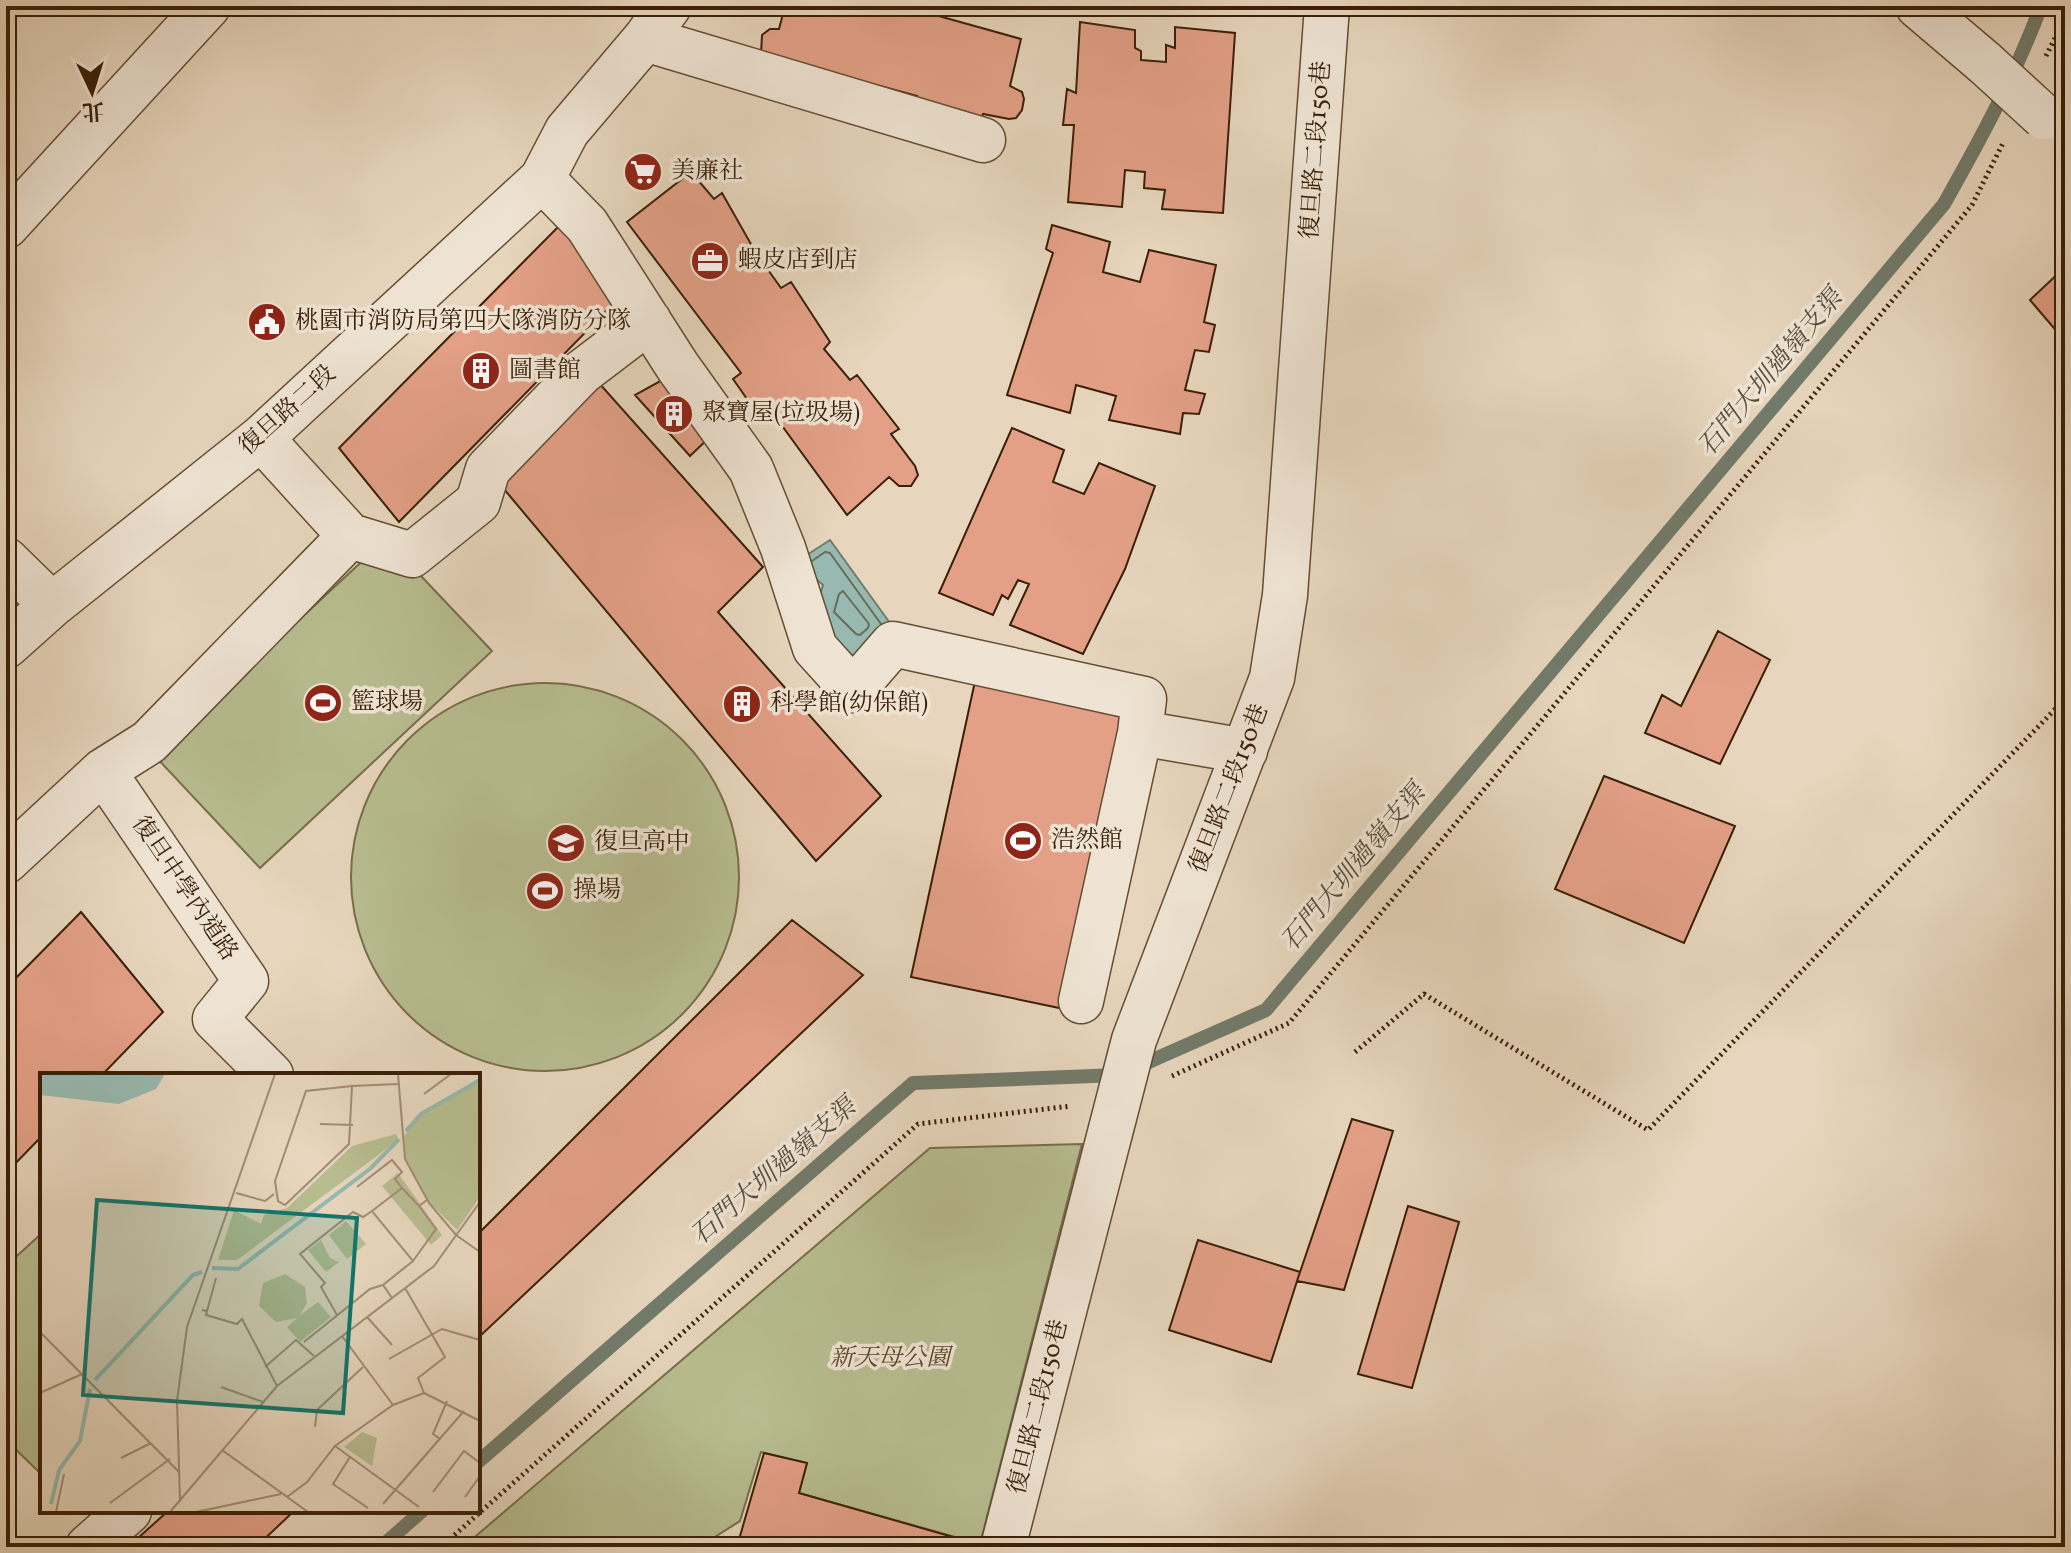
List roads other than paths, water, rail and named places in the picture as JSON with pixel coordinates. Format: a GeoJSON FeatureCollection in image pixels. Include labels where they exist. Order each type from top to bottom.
{"type":"FeatureCollection","features":[{"type":"Feature","properties":{"kind":"street"},"geometry":{"type":"LineString","coordinates":[[6,226],[208,6]]}},
{"type":"Feature","properties":{"kind":"street","name":"復旦路二段150巷"},"geometry":{"type":"LineString","coordinates":[[1003,1547],[1134,1040],[1272,678],[1285,595],[1327,6]]}},
{"type":"Feature","properties":{"kind":"street"},"geometry":{"type":"LineString","coordinates":[[1918,6],[2055,127]]}},
{"type":"Feature","properties":{"kind":"street"},"geometry":{"type":"LineString","coordinates":[[657,22],[983,140]]}},
{"type":"Feature","properties":{"kind":"street","name":"復旦路二段"},"geometry":{"type":"LineString","coordinates":[[6,646],[52,605],[261,438],[542,179],[567,131],[657,22]]}},
{"type":"Feature","properties":{"kind":"street"},"geometry":{"type":"LineString","coordinates":[[542,179],[587,225],[751,469],[783,548],[815,648],[853,690],[893,644],[1144,699],[1140,733],[1081,1001]]}},
{"type":"Feature","properties":{"kind":"street"},"geometry":{"type":"LineString","coordinates":[[261,438],[350,536],[412,555],[478,502],[488,469],[582,372],[649,321]]}},
{"type":"Feature","properties":{"kind":"street"},"geometry":{"type":"LineString","coordinates":[[6,861],[103,771],[149,742],[350,536]]}},
{"type":"Feature","properties":{"kind":"street"},"geometry":{"type":"LineString","coordinates":[[6,560],[52,605]]}},
{"type":"Feature","properties":{"kind":"street"},"geometry":{"type":"LineString","coordinates":[[1140,733],[1245,751]]}},
{"type":"Feature","properties":{"kind":"street","name":"復旦中學內道路"},"geometry":{"type":"LineString","coordinates":[[103,771],[246,981],[215,1019],[269,1073]]}},
{"type":"Feature","properties":{"kind":"street"},"geometry":{"type":"LineString","coordinates":[[88,1547],[127,1513]]}},
{"type":"Feature","properties":{"kind":"water"},"geometry":{"type":"Polygon","coordinates":[[[830,540],[895,630],[856,661],[813,616],[823,585],[796,562],[830,540]]]}},
{"type":"Feature","properties":{"kind":"waterway","name":"石門大圳過嶺支渠"},"geometry":{"type":"LineString","coordinates":[[480,1460],[913,1083],[1119,1075],[1266,1010],[1944,204],[1984,132],[2041,6]]}},
{"type":"Feature","properties":{"kind":"waterway","name":"石門大圳過嶺支渠"},"geometry":{"type":"LineString","coordinates":[[381,1547],[420,1513]]}},
{"type":"Feature","properties":{"kind":"place","name":"美廉社"},"geometry":{"type":"Point","coordinates":[643,172]}},
{"type":"Feature","properties":{"kind":"place","name":"蝦皮店到店"},"geometry":{"type":"Point","coordinates":[710,261]}},
{"type":"Feature","properties":{"kind":"place","name":"桃園市消防局第四大隊消防分隊"},"geometry":{"type":"Point","coordinates":[267,322]}},
{"type":"Feature","properties":{"kind":"place","name":"圖書館"},"geometry":{"type":"Point","coordinates":[481,371]}},
{"type":"Feature","properties":{"kind":"place","name":"聚寶屋(垃圾場)"},"geometry":{"type":"Point","coordinates":[674,414]}},
{"type":"Feature","properties":{"kind":"place","name":"籃球場"},"geometry":{"type":"Point","coordinates":[323,703]}},
{"type":"Feature","properties":{"kind":"place","name":"科學館(幼保館)"},"geometry":{"type":"Point","coordinates":[742,704]}},
{"type":"Feature","properties":{"kind":"place","name":"浩然館"},"geometry":{"type":"Point","coordinates":[1023,841]}},
{"type":"Feature","properties":{"kind":"place","name":"復旦高中"},"geometry":{"type":"Point","coordinates":[566,843]}},
{"type":"Feature","properties":{"kind":"place","name":"操場"},"geometry":{"type":"Point","coordinates":[545,891]}},
{"type":"Feature","properties":{"kind":"park label","name":"新天母公園"},"geometry":{"type":"Point","coordinates":[890,1359]}}]}
